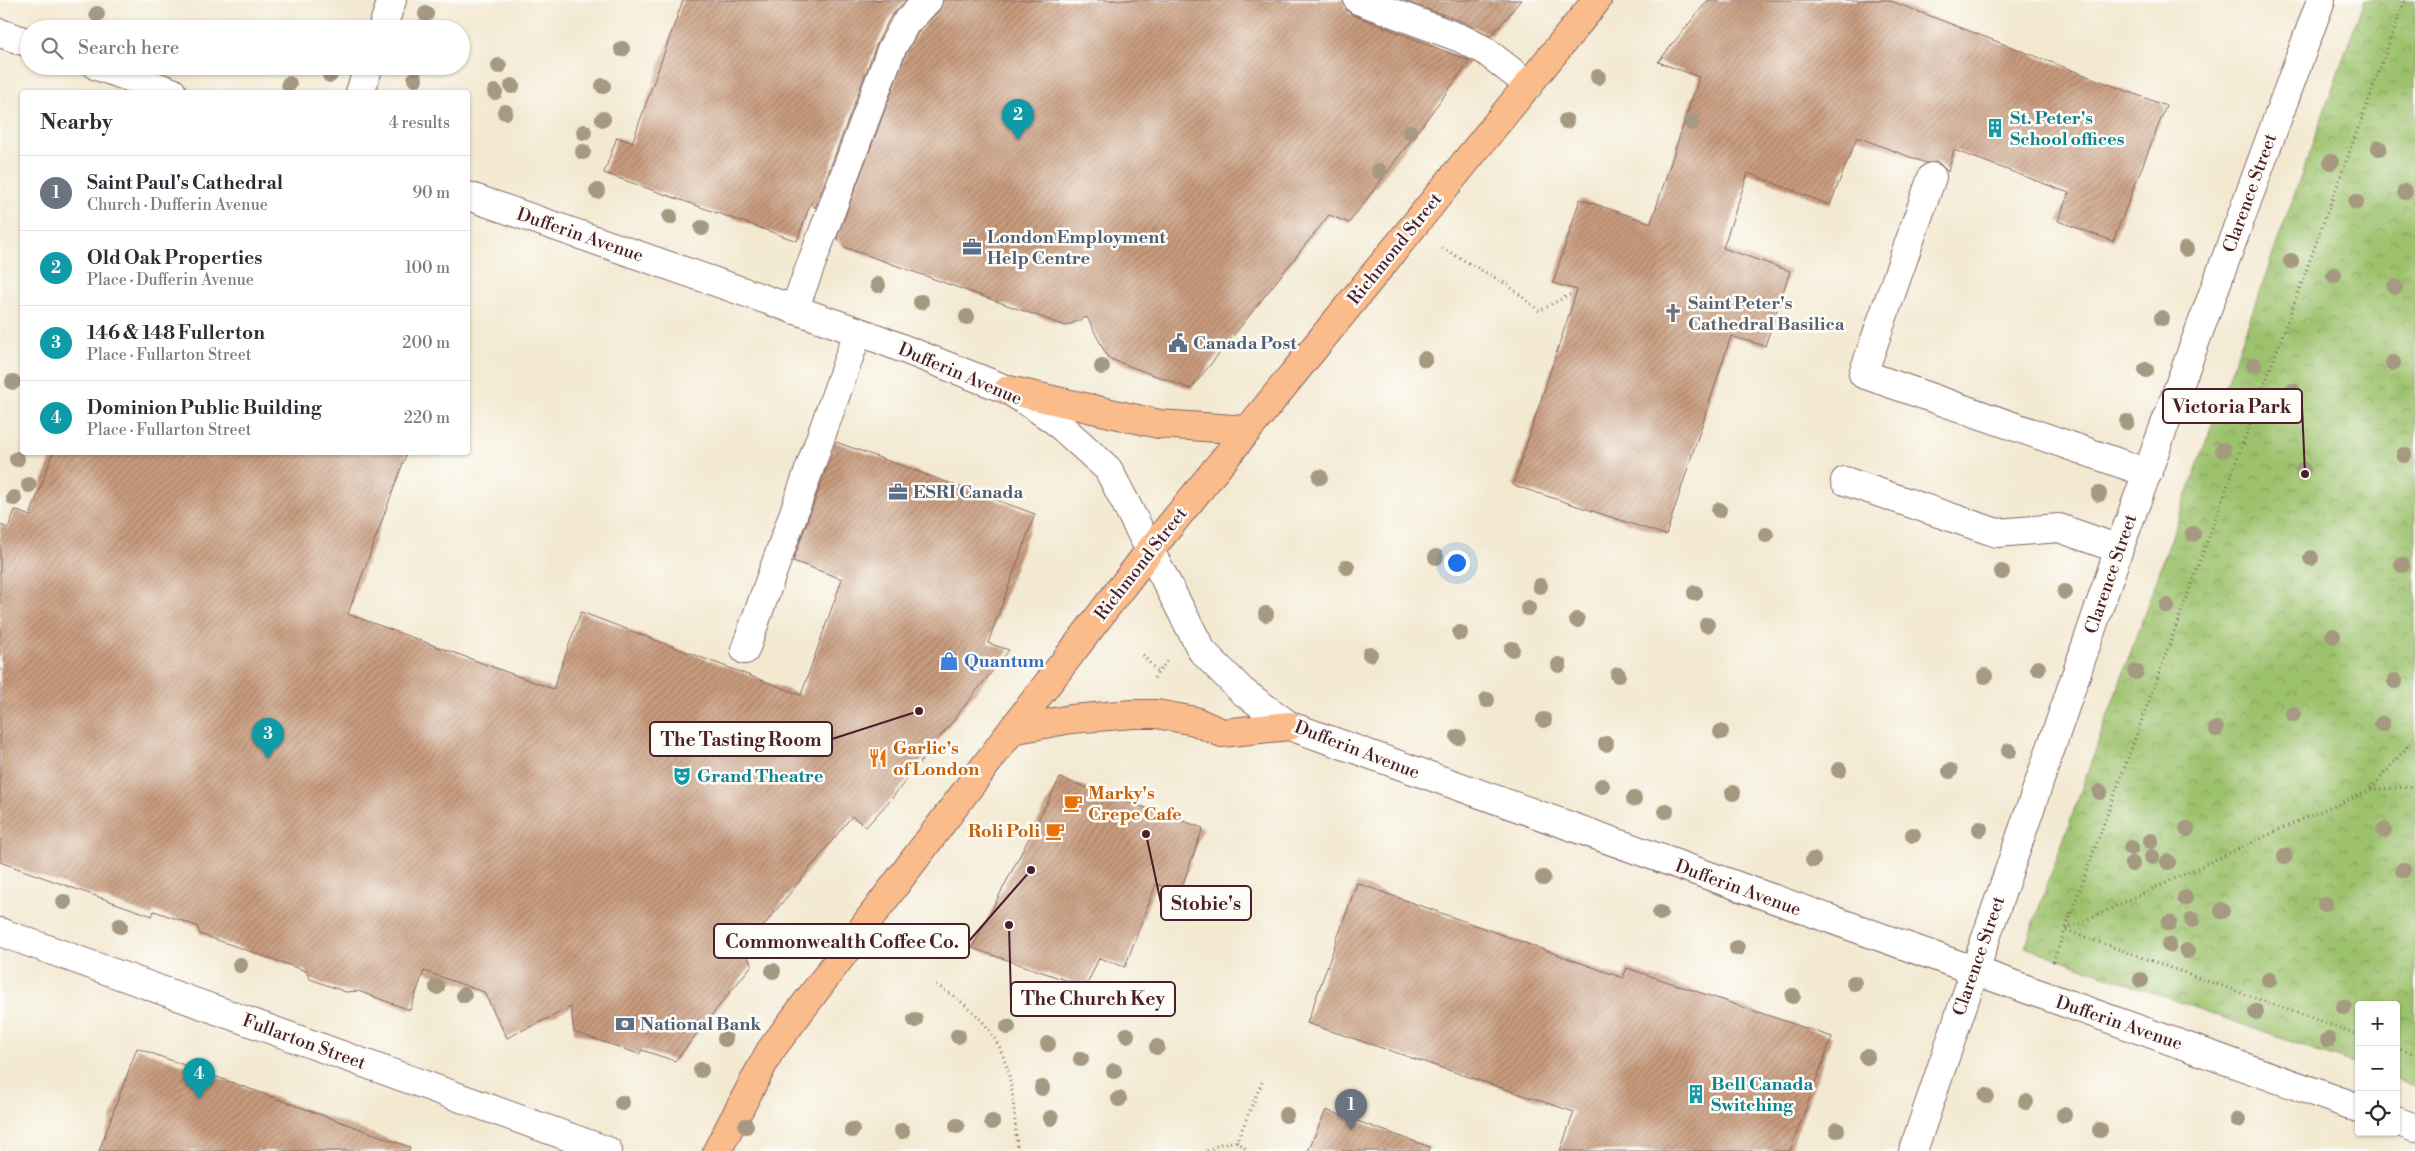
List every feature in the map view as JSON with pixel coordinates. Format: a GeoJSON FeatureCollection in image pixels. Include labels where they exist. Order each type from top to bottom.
{"type":"FeatureCollection","features":[{"type":"Feature","properties":{"kind":"main road","name":"Richmond Street"},"geometry":{"type":"LineString","coordinates":[[717,1151],[770,1051],[1012,730],[1151,549],[1597,0]]}},
{"type":"Feature","properties":{"kind":"main road"},"geometry":{"type":"LineString","coordinates":[[1008,390],[1159,424],[1248,430]]}},
{"type":"Feature","properties":{"kind":"main road"},"geometry":{"type":"LineString","coordinates":[[1012,730],[1071,719],[1133,714],[1157,714],[1194,721],[1222,734],[1290,726]]}},
{"type":"Feature","properties":{"kind":"street"},"geometry":{"type":"LineString","coordinates":[[385,20],[392,0]]}},
{"type":"Feature","properties":{"kind":"street"},"geometry":{"type":"LineString","coordinates":[[794,310],[890,50],[905,24],[928,0]]}},
{"type":"Feature","properties":{"kind":"street"},"geometry":{"type":"LineString","coordinates":[[1358,0],[1460,38],[1484,50],[1528,85]]}},
{"type":"Feature","properties":{"kind":"street","name":"Clarence Street"},"geometry":{"type":"LineString","coordinates":[[1913,1151],[2119,549],[2321,0]]}},
{"type":"Feature","properties":{"kind":"street"},"geometry":{"type":"LineString","coordinates":[[0,33],[20,40]]}},
{"type":"Feature","properties":{"kind":"street"},"geometry":{"type":"LineString","coordinates":[[122,75],[166,90]]}},
{"type":"Feature","properties":{"kind":"street"},"geometry":{"type":"LineString","coordinates":[[361,90],[366,75]]}},
{"type":"Feature","properties":{"kind":"street"},"geometry":{"type":"LineString","coordinates":[[1932,177],[1863,374],[2148,473]]}},
{"type":"Feature","properties":{"kind":"street","name":"Dufferin Avenue"},"geometry":{"type":"LineString","coordinates":[[470,197],[858,332],[1008,390],[1054,420],[1108,469],[1202,651],[1242,690],[1290,726],[2355,1107]]}},
{"type":"Feature","properties":{"kind":"street"},"geometry":{"type":"LineString","coordinates":[[745,650],[858,332]]}},
{"type":"Feature","properties":{"kind":"street"},"geometry":{"type":"LineString","coordinates":[[1845,481],[1997,533],[2059,528],[2119,549]]}},
{"type":"Feature","properties":{"kind":"street","name":"Fullarton Street"},"geometry":{"type":"LineString","coordinates":[[0,932],[608,1151]]}},
{"type":"Feature","properties":{"kind":"street"},"geometry":{"type":"LineString","coordinates":[[2400,1122],[2415,1128]]}},
{"type":"Feature","properties":{"kind":"path"},"geometry":{"type":"LineString","coordinates":[[2051,967],[2405,0]]}},
{"type":"Feature","properties":{"kind":"path"},"geometry":{"type":"LineString","coordinates":[[1411,230],[1508,285],[1539,311],[1571,294]]}},
{"type":"Feature","properties":{"kind":"path"},"geometry":{"type":"LineString","coordinates":[[1143,654],[1158,673]]}},
{"type":"Feature","properties":{"kind":"path"},"geometry":{"type":"LineString","coordinates":[[2371,790],[2415,738]]}},
{"type":"Feature","properties":{"kind":"path"},"geometry":{"type":"LineString","coordinates":[[2065,930],[2298,821],[2371,790],[2415,786]]}},
{"type":"Feature","properties":{"kind":"path"},"geometry":{"type":"LineString","coordinates":[[2065,930],[2355,1033]]}},
{"type":"Feature","properties":{"kind":"path"},"geometry":{"type":"LineString","coordinates":[[936,986],[960,999],[978,1015],[994,1036],[1013,1088],[1017,1151]]}},
{"type":"Feature","properties":{"kind":"path"},"geometry":{"type":"LineString","coordinates":[[2400,1049],[2415,1054]]}},
{"type":"Feature","properties":{"kind":"path"},"geometry":{"type":"LineString","coordinates":[[1237,1141],[1262,1082]]}},
{"type":"Feature","properties":{"kind":"path"},"geometry":{"type":"LineString","coordinates":[[1207,1151],[1220,1144],[1237,1141]]}},
{"type":"Feature","properties":{"kind":"path"},"geometry":{"type":"LineString","coordinates":[[1237,1141],[1248,1151]]}},
{"type":"Feature","properties":{"kind":"green space"},"geometry":{"type":"Polygon","coordinates":[[[2364,0],[2415,0],[2415,1086],[2400,1081],[2400,1001],[2355,1001],[2355,1065],[2025,947],[2364,0]]]}},
{"type":"Feature","properties":{"kind":"building"},"geometry":{"type":"Polygon","coordinates":[[[683,0],[906,0],[891,16],[877,43],[815,208],[811,202],[797,241],[604,173],[617,137],[632,143],[683,0]]]}},
{"type":"Feature","properties":{"kind":"building"},"geometry":{"type":"Polygon","coordinates":[[[943,0],[1343,0],[1346,10],[1353,15],[1470,61],[1349,223],[1329,215],[1191,389],[1108,358],[1087,317],[1066,326],[844,247],[837,238],[905,56],[918,33],[940,10],[943,0]]]}},
{"type":"Feature","properties":{"kind":"building"},"geometry":{"type":"Polygon","coordinates":[[[1403,0],[1521,0],[1491,36],[1466,23],[1403,0]]]}},
{"type":"Feature","properties":{"kind":"building"},"geometry":{"type":"Polygon","coordinates":[[[1708,0],[1888,0],[2166,106],[2113,241],[2058,221],[2069,193],[1954,150],[1948,172],[1938,162],[1926,163],[1857,137],[1830,205],[1748,173],[1723,248],[1790,271],[1765,346],[1731,336],[1666,535],[1513,485],[1577,290],[1553,283],[1580,199],[1651,223],[1699,77],[1658,62],[1708,0]]]}},
{"type":"Feature","properties":{"kind":"building"},"geometry":{"type":"Polygon","coordinates":[[[836,442],[1035,514],[988,643],[1009,650],[892,798],[866,827],[852,816],[744,950],[752,965],[675,1061],[642,1050],[639,1054],[574,1032],[571,1007],[507,1038],[484,992],[424,971],[410,1010],[358,991],[346,992],[310,979],[306,971],[200,934],[197,926],[154,911],[152,916],[0,862],[0,525],[8,528],[15,510],[30,516],[52,455],[406,455],[348,614],[553,689],[581,612],[801,695],[842,579],[793,561],[836,442]]]}},
{"type":"Feature","properties":{"kind":"building"},"geometry":{"type":"Polygon","coordinates":[[[1060,778],[1203,828],[1180,892],[1156,884],[1125,967],[1099,958],[1086,987],[972,948],[1060,778]]]}},
{"type":"Feature","properties":{"kind":"building"},"geometry":{"type":"Polygon","coordinates":[[[1357,883],[1623,978],[1627,968],[1832,1037],[1790,1151],[1560,1151],[1574,1112],[1307,1023],[1357,883]]]}},
{"type":"Feature","properties":{"kind":"building"},"geometry":{"type":"Polygon","coordinates":[[[137,1048],[410,1147],[409,1151],[99,1151],[137,1048]]]}},
{"type":"Feature","properties":{"kind":"building"},"geometry":{"type":"Polygon","coordinates":[[[1326,1110],[1430,1147],[1429,1151],[1308,1151],[1326,1110]]]}},
{"type":"Feature","properties":{"kind":"place","name":"St. Peter's School offices"},"geometry":{"type":"Point","coordinates":[1995,128]}},
{"type":"Feature","properties":{"kind":"place","name":"Old Oak Properties"},"geometry":{"type":"Point","coordinates":[1018,140]}},
{"type":"Feature","properties":{"kind":"place","name":"London Employment Help Centre"},"geometry":{"type":"Point","coordinates":[972,247]}},
{"type":"Feature","properties":{"kind":"place","name":"Saint Peter's Cathedral Basilica"},"geometry":{"type":"Point","coordinates":[1673,313]}},
{"type":"Feature","properties":{"kind":"place","name":"Canada Post"},"geometry":{"type":"Point","coordinates":[1178,343]}},
{"type":"Feature","properties":{"kind":"place","name":"Victoria Park"},"geometry":{"type":"Point","coordinates":[2305,474]}},
{"type":"Feature","properties":{"kind":"place","name":"ESRI Canada"},"geometry":{"type":"Point","coordinates":[898,492]}},
{"type":"Feature","properties":{"kind":"place","name":"Quantum"},"geometry":{"type":"Point","coordinates":[949,661]}},
{"type":"Feature","properties":{"kind":"place","name":"The Tasting Room"},"geometry":{"type":"Point","coordinates":[919,711]}},
{"type":"Feature","properties":{"kind":"place","name":"Garlic's of London"},"geometry":{"type":"Point","coordinates":[878,758]}},
{"type":"Feature","properties":{"kind":"place","name":"146 & 148 Fullerton"},"geometry":{"type":"Point","coordinates":[268,759]}},
{"type":"Feature","properties":{"kind":"place","name":"Grand Theatre"},"geometry":{"type":"Point","coordinates":[682,776]}},
{"type":"Feature","properties":{"kind":"place","name":"Marky's Crepe Cafe"},"geometry":{"type":"Point","coordinates":[1073,803]}},
{"type":"Feature","properties":{"kind":"place","name":"Roli Poli"},"geometry":{"type":"Point","coordinates":[1055,831]}},
{"type":"Feature","properties":{"kind":"place","name":"Stobie's"},"geometry":{"type":"Point","coordinates":[1146,834]}},
{"type":"Feature","properties":{"kind":"place","name":"Commonwealth Coffee Co."},"geometry":{"type":"Point","coordinates":[1031,870]}},
{"type":"Feature","properties":{"kind":"place","name":"The Church Key"},"geometry":{"type":"Point","coordinates":[1009,925]}},
{"type":"Feature","properties":{"kind":"place","name":"National Bank"},"geometry":{"type":"Point","coordinates":[625,1024]}},
{"type":"Feature","properties":{"kind":"place","name":"Bell Canada Switching"},"geometry":{"type":"Point","coordinates":[1696,1094]}},
{"type":"Feature","properties":{"kind":"place","name":"Dominion Public Building"},"geometry":{"type":"Point","coordinates":[199,1099]}},
{"type":"Feature","properties":{"kind":"place","name":"Saint Paul's Cathedral"},"geometry":{"type":"Point","coordinates":[1351,1130]}}]}
